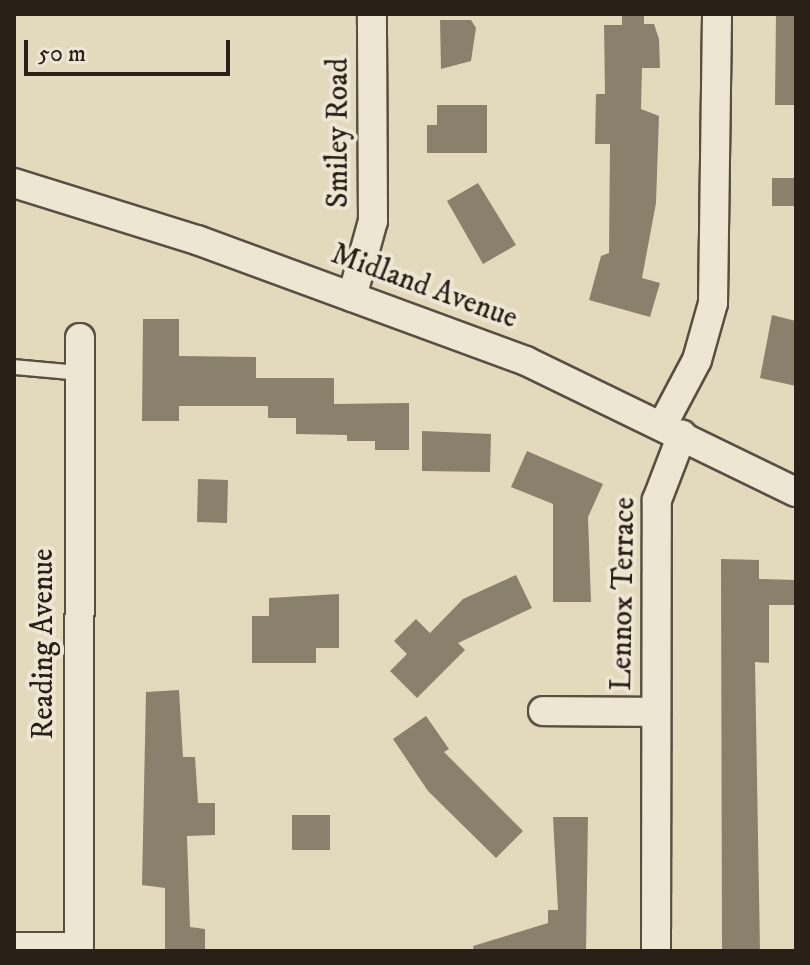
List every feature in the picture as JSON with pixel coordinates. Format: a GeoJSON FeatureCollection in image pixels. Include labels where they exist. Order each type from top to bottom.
{"type":"FeatureCollection","features":[{"type":"Feature","properties":{"kind":"street","name":"Smiley Road"},"geometry":{"type":"LineString","coordinates":[[352,297],[373,221],[372,14]]}},
{"type":"Feature","properties":{"kind":"street","name":"Lennox Terrace"},"geometry":{"type":"LineString","coordinates":[[656,951],[657,500],[673,430],[713,303],[717,14]]}},
{"type":"Feature","properties":{"kind":"street","name":"Midland Avenue"},"geometry":{"type":"LineString","coordinates":[[14,183],[352,297],[526,361],[796,492]]}},
{"type":"Feature","properties":{"kind":"street","name":"Reading Avenue"},"geometry":{"type":"LineString","coordinates":[[79,949],[80,338]]}},
{"type":"Feature","properties":{"kind":"street","name":"Lennox Terrace"},"geometry":{"type":"LineString","coordinates":[[543,711],[656,712]]}},
{"type":"Feature","properties":{"kind":"street"},"geometry":{"type":"LineString","coordinates":[[14,947],[79,949]]}},
{"type":"Feature","properties":{"kind":"lane"},"geometry":{"type":"LineString","coordinates":[[14,367],[80,373]]}},
{"type":"Feature","properties":{"kind":"building"},"geometry":{"type":"Polygon","coordinates":[[[622,14],[644,14],[644,24],[654,24],[659,39],[660,68],[642,68],[641,109],[659,116],[656,203],[642,278],[660,283],[650,317],[589,300],[601,256],[609,253],[610,144],[595,144],[596,94],[605,94],[604,25],[622,25],[622,14]]]}},
{"type":"Feature","properties":{"kind":"building"},"geometry":{"type":"Polygon","coordinates":[[[776,14],[796,14],[796,105],[775,105],[776,14]]]}},
{"type":"Feature","properties":{"kind":"building"},"geometry":{"type":"Polygon","coordinates":[[[440,20],[471,20],[476,28],[471,61],[441,69],[440,20]]]}},
{"type":"Feature","properties":{"kind":"building"},"geometry":{"type":"Polygon","coordinates":[[[437,105],[487,105],[487,153],[427,153],[427,125],[437,125],[437,105]]]}},
{"type":"Feature","properties":{"kind":"building"},"geometry":{"type":"Polygon","coordinates":[[[772,178],[796,178],[796,206],[772,206],[772,178]]]}},
{"type":"Feature","properties":{"kind":"building"},"geometry":{"type":"Polygon","coordinates":[[[478,183],[516,245],[483,264],[447,201],[478,183]]]}},
{"type":"Feature","properties":{"kind":"building"},"geometry":{"type":"Polygon","coordinates":[[[772,315],[796,321],[796,386],[760,378],[772,315]]]}},
{"type":"Feature","properties":{"kind":"building"},"geometry":{"type":"Polygon","coordinates":[[[143,319],[179,319],[179,356],[256,357],[256,378],[334,378],[334,404],[409,403],[409,450],[375,450],[375,441],[347,441],[347,435],[296,434],[296,418],[268,418],[268,406],[179,406],[179,421],[142,421],[143,319]]]}},
{"type":"Feature","properties":{"kind":"building"},"geometry":{"type":"Polygon","coordinates":[[[422,431],[491,434],[490,472],[422,471],[422,431]]]}},
{"type":"Feature","properties":{"kind":"building"},"geometry":{"type":"Polygon","coordinates":[[[527,451],[603,484],[588,517],[591,602],[553,602],[553,504],[511,487],[527,451]]]}},
{"type":"Feature","properties":{"kind":"building"},"geometry":{"type":"Polygon","coordinates":[[[198,479],[228,480],[227,523],[197,522],[198,479]]]}},
{"type":"Feature","properties":{"kind":"building"},"geometry":{"type":"Polygon","coordinates":[[[721,559],[759,560],[759,579],[796,580],[796,605],[769,605],[769,663],[755,662],[760,951],[722,951],[721,559]]]}},
{"type":"Feature","properties":{"kind":"building"},"geometry":{"type":"Polygon","coordinates":[[[516,575],[532,608],[458,643],[465,650],[417,698],[390,671],[407,654],[394,641],[416,619],[430,633],[463,599],[516,575]]]}},
{"type":"Feature","properties":{"kind":"building"},"geometry":{"type":"Polygon","coordinates":[[[339,594],[339,648],[316,648],[316,663],[252,663],[252,616],[269,616],[269,598],[339,594]]]}},
{"type":"Feature","properties":{"kind":"building"},"geometry":{"type":"Polygon","coordinates":[[[179,690],[183,757],[195,757],[198,803],[215,803],[215,835],[187,836],[190,927],[205,929],[205,951],[165,951],[165,888],[142,885],[146,692],[179,690]]]}},
{"type":"Feature","properties":{"kind":"building"},"geometry":{"type":"Polygon","coordinates":[[[426,716],[449,749],[444,752],[523,831],[496,858],[428,791],[393,739],[426,716]]]}},
{"type":"Feature","properties":{"kind":"building"},"geometry":{"type":"Polygon","coordinates":[[[292,815],[330,815],[330,850],[292,850],[292,815]]]}},
{"type":"Feature","properties":{"kind":"building"},"geometry":{"type":"Polygon","coordinates":[[[553,817],[588,817],[586,951],[474,951],[473,946],[548,923],[548,910],[558,910],[553,817]]]}}]}
